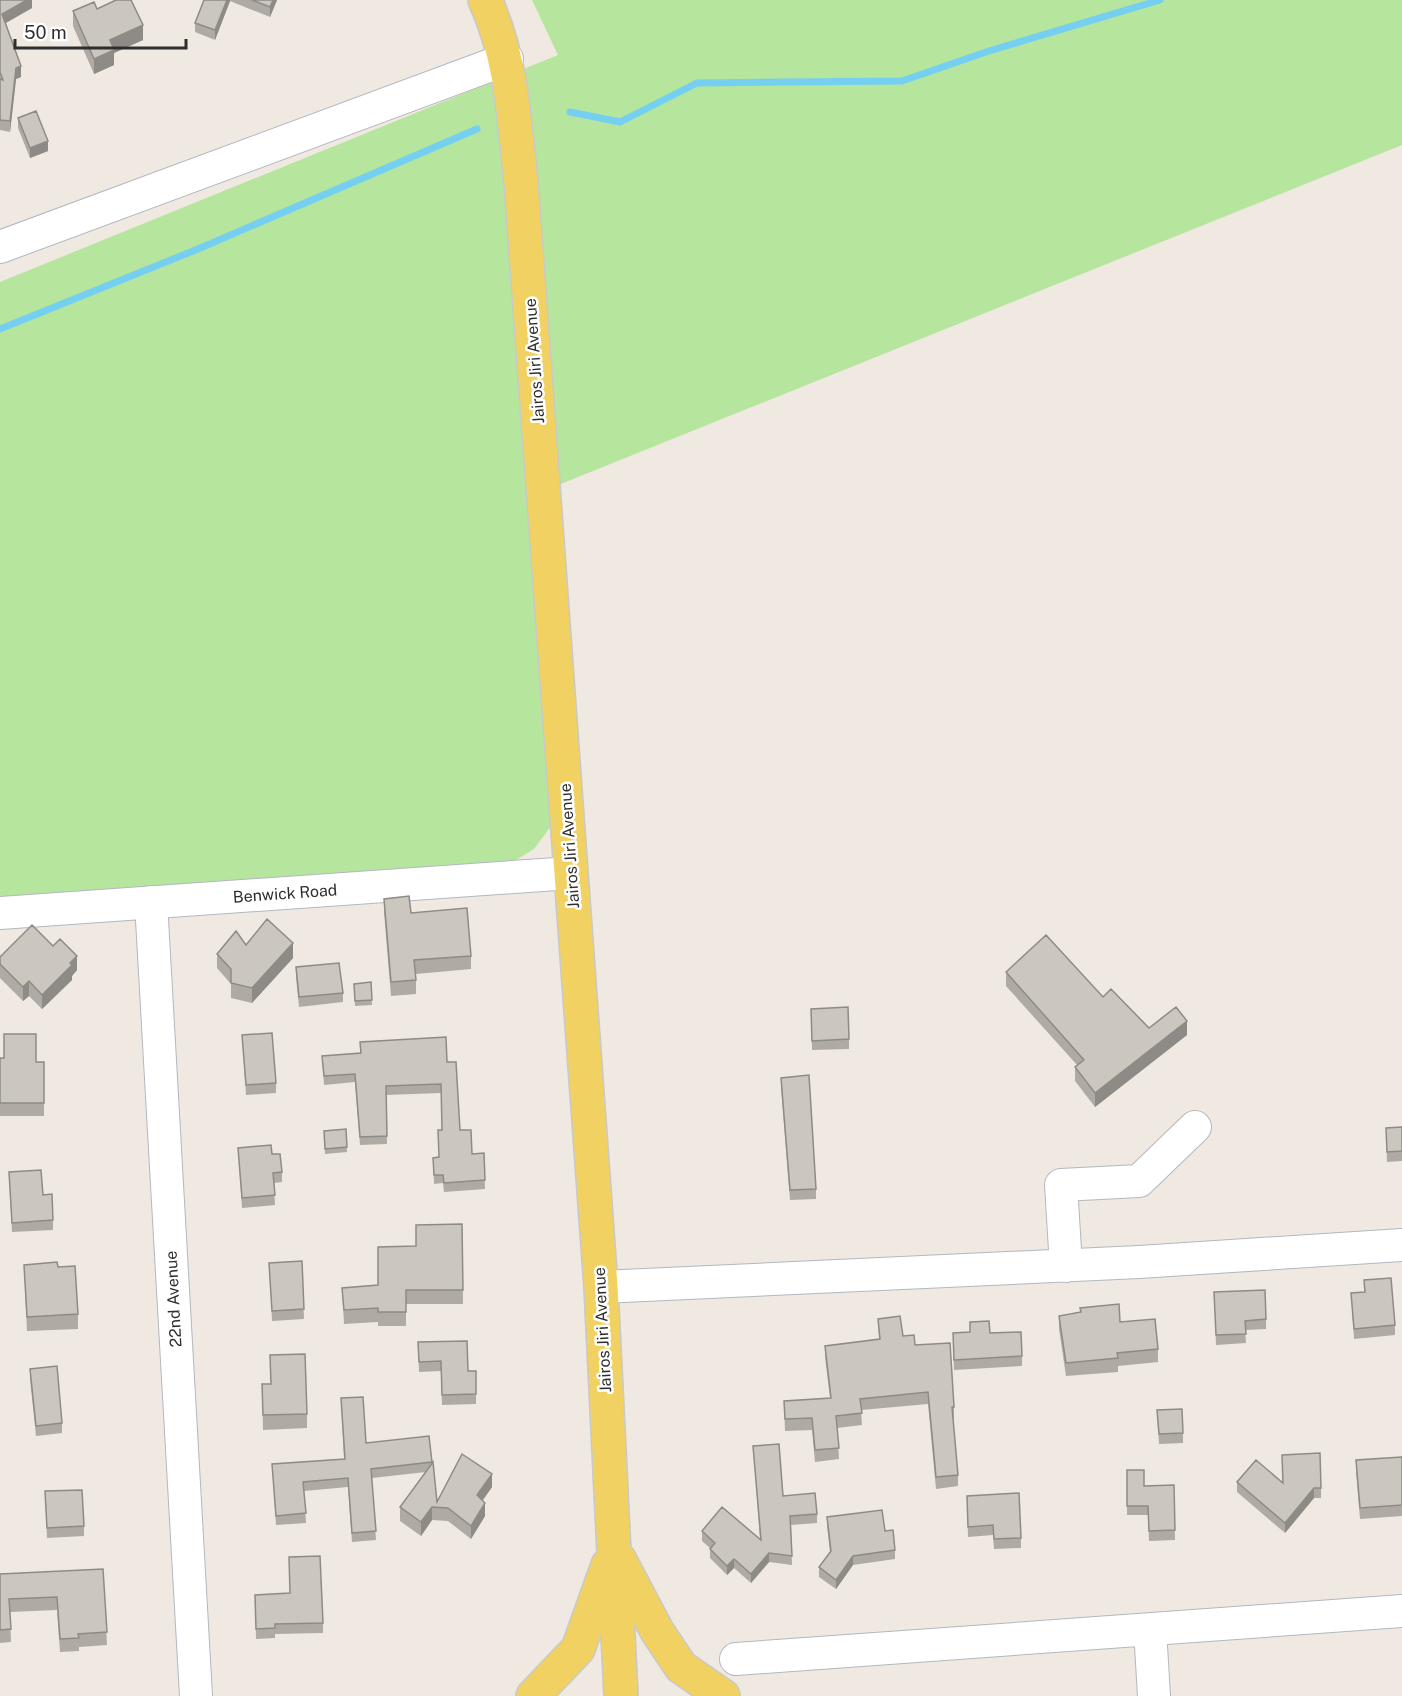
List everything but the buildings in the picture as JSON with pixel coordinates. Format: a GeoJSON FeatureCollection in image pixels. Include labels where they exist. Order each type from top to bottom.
{"type":"FeatureCollection","features":[{"type":"Feature","properties":{"kind":"main road","name":"Jairos Jiri Avenue"},"geometry":{"type":"LineString","coordinates":[[486,0],[498,27],[507,60],[521,182],[601,1287],[621,1696]]}},
{"type":"Feature","properties":{"kind":"main road"},"geometry":{"type":"LineString","coordinates":[[533,1696],[578,1649],[614,1550]]}},
{"type":"Feature","properties":{"kind":"main road"},"geometry":{"type":"LineString","coordinates":[[614,1550],[645,1611],[681,1667],[723,1696]]}},
{"type":"Feature","properties":{"kind":"street"},"geometry":{"type":"LineString","coordinates":[[0,247],[507,60]]}},
{"type":"Feature","properties":{"kind":"street","name":"Benwick Road"},"geometry":{"type":"LineString","coordinates":[[0,913],[571,873]]}},
{"type":"Feature","properties":{"kind":"street","name":"22nd Avenue"},"geometry":{"type":"LineString","coordinates":[[151,902],[196,1696]]}},
{"type":"Feature","properties":{"kind":"street"},"geometry":{"type":"LineString","coordinates":[[1066,1266],[1061,1185],[1139,1180],[1195,1127]]}},
{"type":"Feature","properties":{"kind":"street"},"geometry":{"type":"LineString","coordinates":[[601,1287],[1066,1266],[1402,1245]]}},
{"type":"Feature","properties":{"kind":"street"},"geometry":{"type":"LineString","coordinates":[[736,1659],[1402,1611]]}},
{"type":"Feature","properties":{"kind":"street"},"geometry":{"type":"LineString","coordinates":[[1150,1629],[1154,1696]]}},
{"type":"Feature","properties":{"kind":"green space"},"geometry":{"type":"Polygon","coordinates":[[[532,0],[1402,0],[1402,145],[531,496],[554,822],[534,849],[501,869],[0,902],[0,282],[558,55],[532,0]]]}},
{"type":"Feature","properties":{"kind":"waterway"},"geometry":{"type":"LineString","coordinates":[[570,112],[620,122],[697,83],[902,81],[989,51],[1160,0]]}},
{"type":"Feature","properties":{"kind":"waterway"},"geometry":{"type":"LineString","coordinates":[[0,329],[198,249],[477,129]]}}]}
